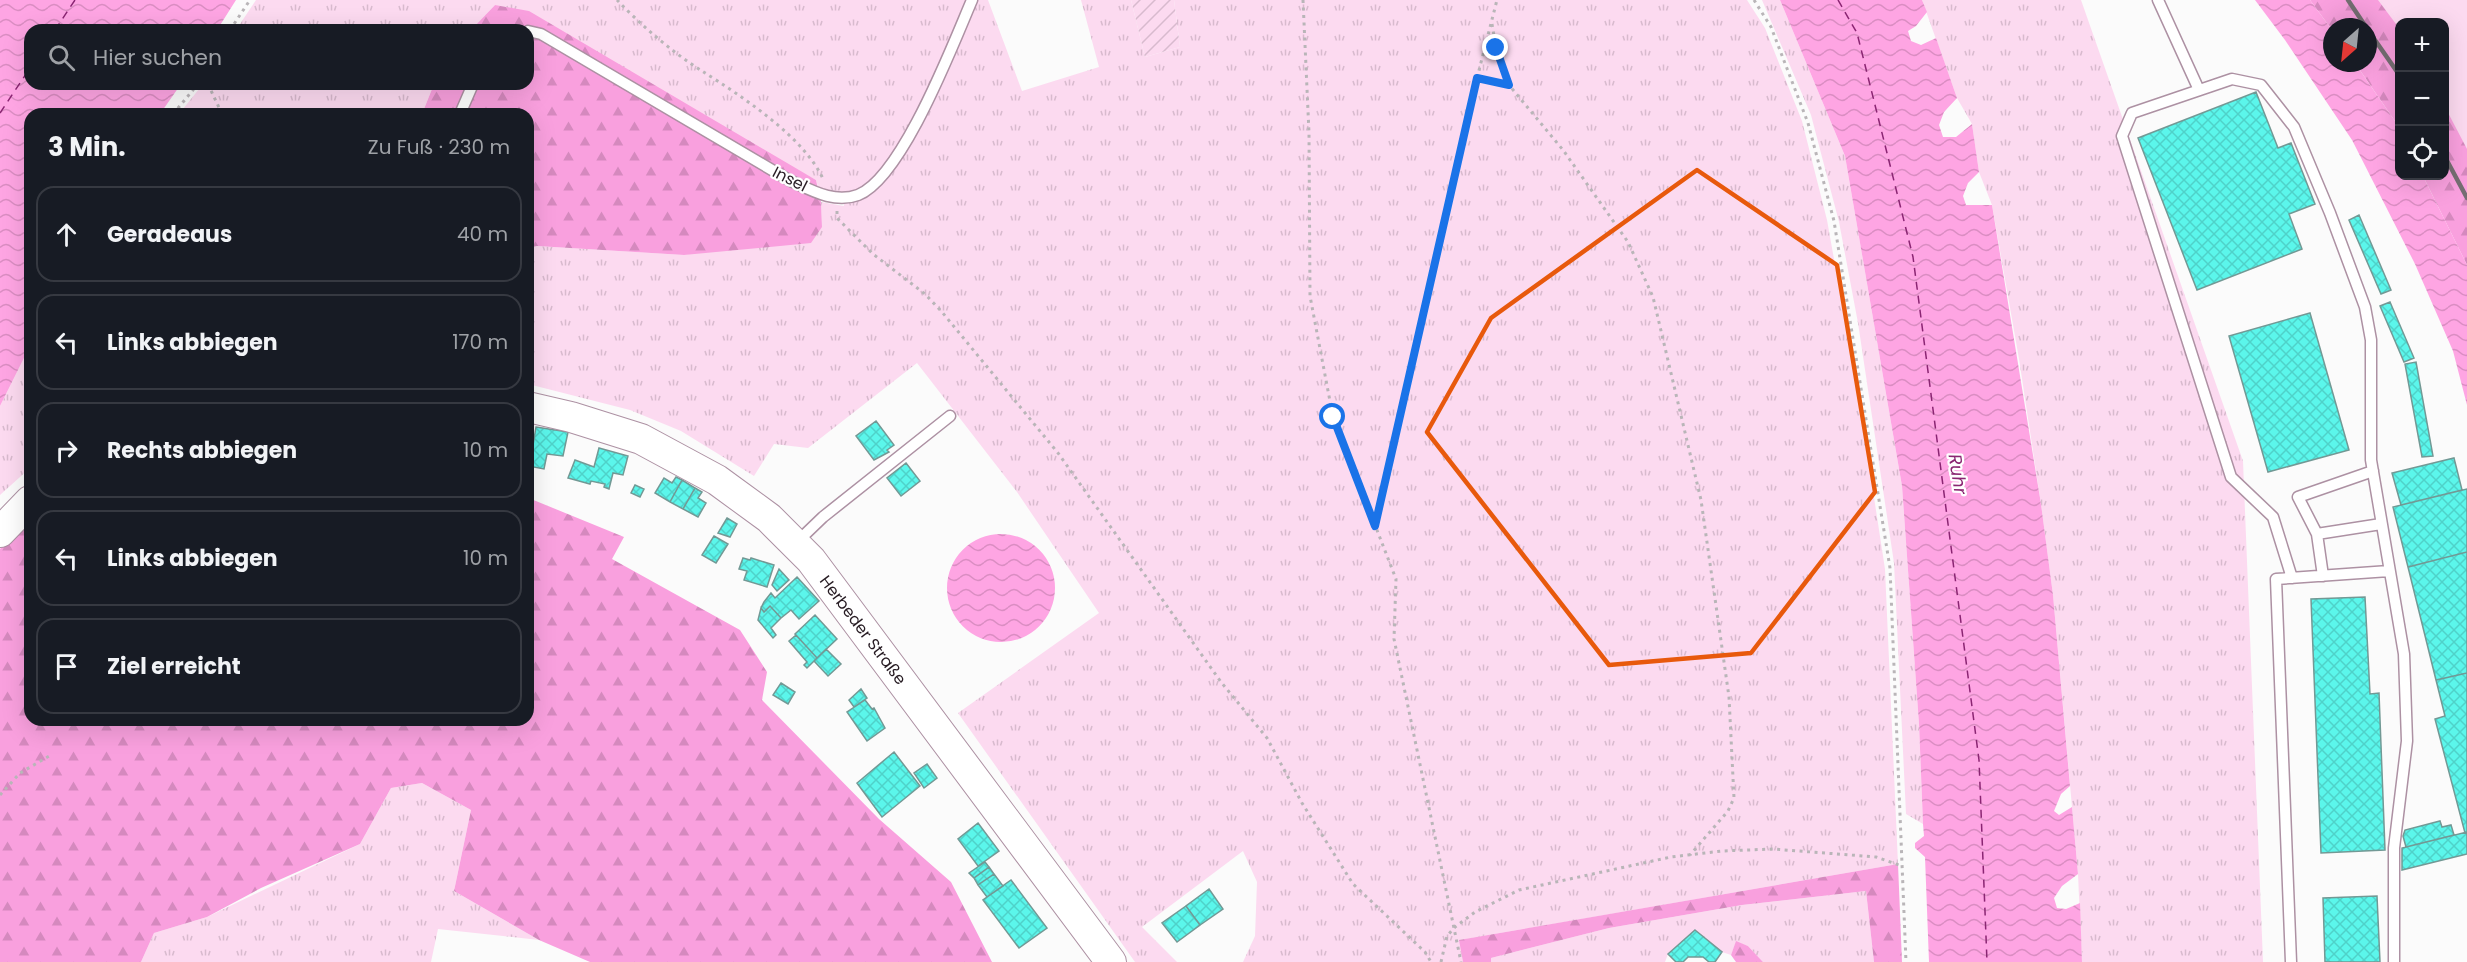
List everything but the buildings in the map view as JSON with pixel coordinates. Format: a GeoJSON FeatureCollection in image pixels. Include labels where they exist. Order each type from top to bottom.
{"type":"FeatureCollection","features":[{"type":"Feature","properties":{"kind":"main road","name":"Herbeder Straße"},"geometry":{"type":"LineString","coordinates":[[534,408],[641,439],[717,480],[769,518],[811,560],[1111,962]]}},
{"type":"Feature","properties":{"kind":"main road"},"geometry":{"type":"LineString","coordinates":[[0,532],[24,507]]}},
{"type":"Feature","properties":{"kind":"lane","name":"Insel"},"geometry":{"type":"LineString","coordinates":[[534,32],[541,34],[789,180],[828,197],[843,198],[859,194],[877,183],[888,169],[944,69],[972,0]]}},
{"type":"Feature","properties":{"kind":"lane"},"geometry":{"type":"LineString","coordinates":[[2158,0],[2199,90]]}},
{"type":"Feature","properties":{"kind":"lane"},"geometry":{"type":"LineString","coordinates":[[2292,578],[2273,517],[2231,477],[2122,136],[2132,113],[2232,79],[2261,85],[2294,127],[2330,213],[2365,307],[2372,340],[2373,471],[2404,654],[2407,741],[2394,848],[2394,962]]}},
{"type":"Feature","properties":{"kind":"lane"},"geometry":{"type":"LineString","coordinates":[[463,108],[470,90]]}},
{"type":"Feature","properties":{"kind":"lane"},"geometry":{"type":"LineString","coordinates":[[795,544],[823,518],[950,416]]}},
{"type":"Feature","properties":{"kind":"lane"},"geometry":{"type":"LineString","coordinates":[[2323,576],[2317,534],[2298,497],[2373,471]]}},
{"type":"Feature","properties":{"kind":"lane"},"geometry":{"type":"LineString","coordinates":[[2317,534],[2381,524]]}},
{"type":"Feature","properties":{"kind":"lane"},"geometry":{"type":"LineString","coordinates":[[2291,962],[2276,579],[2389,570]]}},
{"type":"Feature","properties":{"kind":"path"},"geometry":{"type":"LineString","coordinates":[[234,24],[250,0]]}},
{"type":"Feature","properties":{"kind":"path"},"geometry":{"type":"LineString","coordinates":[[617,0],[641,23],[700,70],[730,87],[787,134],[808,156],[823,178],[828,197]]}},
{"type":"Feature","properties":{"kind":"path"},"geometry":{"type":"LineString","coordinates":[[1303,0],[1309,133],[1310,296],[1333,417],[1396,579],[1394,639],[1461,962]]}},
{"type":"Feature","properties":{"kind":"path"},"geometry":{"type":"LineString","coordinates":[[1375,526],[1477,78],[1497,0]]}},
{"type":"Feature","properties":{"kind":"path"},"geometry":{"type":"LineString","coordinates":[[1754,0],[1771,27],[1808,123],[1834,221],[1890,568],[1906,962]]}},
{"type":"Feature","properties":{"kind":"path"},"geometry":{"type":"LineString","coordinates":[[1492,23],[1496,48],[1509,85],[1563,150],[1628,242],[1653,297],[1701,500],[1729,697],[1734,798],[1728,810],[1690,855]]}},
{"type":"Feature","properties":{"kind":"path"},"geometry":{"type":"LineString","coordinates":[[1477,78],[1509,85]]}},
{"type":"Feature","properties":{"kind":"path"},"geometry":{"type":"LineString","coordinates":[[178,108],[193,90]]}},
{"type":"Feature","properties":{"kind":"path"},"geometry":{"type":"LineString","coordinates":[[211,90],[219,108]]}},
{"type":"Feature","properties":{"kind":"path"},"geometry":{"type":"LineString","coordinates":[[837,218],[873,254],[925,294],[942,312],[1058,453],[1221,682],[1267,738],[1302,803],[1353,884],[1425,952],[1431,962]]}},
{"type":"Feature","properties":{"kind":"path"},"geometry":{"type":"LineString","coordinates":[[0,795],[20,773],[51,755]]}},
{"type":"Feature","properties":{"kind":"path"},"geometry":{"type":"LineString","coordinates":[[1441,962],[1447,936],[1455,927],[1475,912],[1519,890],[1690,855],[1722,851],[1773,849],[1876,857],[1902,866]]}},
{"type":"Feature","properties":{"kind":"highlighted area"},"geometry":{"type":"Polygon","coordinates":[[[1697,170],[1837,265],[1875,492],[1751,653],[1609,665],[1427,432],[1491,318],[1697,170]]]}},
{"type":"Feature","properties":{"kind":"green space"},"geometry":{"type":"Polygon","coordinates":[[[256,0],[988,0],[1022,91],[1099,67],[1081,0],[1131,0],[1145,57],[1180,47],[1174,0],[1747,0],[1765,28],[1802,121],[1827,220],[1858,393],[1885,569],[1898,864],[1460,940],[1463,962],[1243,962],[1255,936],[1257,882],[1243,851],[1142,927],[1177,962],[1135,962],[958,713],[1099,613],[1017,492],[917,363],[808,448],[774,444],[754,476],[681,431],[630,410],[534,386],[534,247],[684,255],[822,227],[821,202],[844,206],[843,198],[818,187],[816,180],[534,26],[534,24],[530,24],[495,5],[477,24],[240,24],[256,0]]]}},
{"type":"Feature","properties":{"kind":"green space"},"geometry":{"type":"Polygon","coordinates":[[[1131,0],[1174,0],[1180,47],[1145,57],[1131,0]]]}},
{"type":"Feature","properties":{"kind":"green space"},"geometry":{"type":"Polygon","coordinates":[[[1762,0],[1780,0],[1845,156],[1902,486],[1919,724],[1923,824],[1906,814],[1894,563],[1858,323],[1839,222],[1811,115],[1762,0]]]}},
{"type":"Feature","properties":{"kind":"green space"},"geometry":{"type":"Polygon","coordinates":[[[1922,0],[2081,0],[2243,461],[2263,962],[2082,962],[2078,874],[2053,595],[2019,359],[1992,205],[1979,172],[1972,124],[1957,98],[1922,0]]]}},
{"type":"Feature","properties":{"kind":"green space"},"geometry":{"type":"Polygon","coordinates":[[[2310,0],[2467,0],[2467,265],[2425,180],[2449,180],[2449,18],[2395,18],[2395,121],[2361,72],[2377,72],[2377,18],[2323,18],[2310,0]]]}},
{"type":"Feature","properties":{"kind":"green space"},"geometry":{"type":"Polygon","coordinates":[[[2378,0],[2467,0],[2467,149],[2449,115],[2449,18],[2395,18],[2395,23],[2378,0]]]}},
{"type":"Feature","properties":{"kind":"green space"},"geometry":{"type":"Polygon","coordinates":[[[495,5],[529,11],[816,180],[821,202],[822,227],[811,243],[684,255],[534,247],[534,108],[424,108],[432,90],[534,90],[534,24],[477,24],[495,5]]]}},
{"type":"Feature","properties":{"kind":"green space"},"geometry":{"type":"Polygon","coordinates":[[[198,90],[432,90],[424,108],[184,108],[198,90]]]}},
{"type":"Feature","properties":{"kind":"green space"},"geometry":{"type":"Polygon","coordinates":[[[24,358],[24,473],[0,495],[0,406],[24,358]]]}},
{"type":"Feature","properties":{"kind":"green space"},"geometry":{"type":"Polygon","coordinates":[[[534,500],[624,537],[612,559],[740,630],[767,672],[762,700],[879,819],[951,882],[992,962],[590,962],[539,940],[454,891],[471,810],[422,783],[391,788],[360,844],[261,888],[207,917],[154,933],[141,962],[0,962],[0,549],[24,524],[24,726],[534,726],[534,500]]]}},
{"type":"Feature","properties":{"kind":"green space"},"geometry":{"type":"Polygon","coordinates":[[[422,783],[471,810],[454,891],[539,940],[438,929],[431,962],[141,962],[154,933],[207,917],[360,844],[391,788],[422,783]]]}},
{"type":"Feature","properties":{"kind":"green space"},"geometry":{"type":"Polygon","coordinates":[[[1898,864],[1902,962],[1874,962],[1866,891],[1742,905],[1609,928],[1491,958],[1491,962],[1463,962],[1459,940],[1898,864]]]}},
{"type":"Feature","properties":{"kind":"green space"},"geometry":{"type":"Polygon","coordinates":[[[1866,891],[1874,962],[1763,962],[1748,946],[1736,942],[1731,955],[1722,952],[1695,930],[1668,954],[1665,962],[1491,962],[1491,958],[1609,928],[1742,905],[1866,891]]]}},
{"type":"Feature","properties":{"kind":"green space"},"geometry":{"type":"Polygon","coordinates":[[[1736,941],[1748,946],[1763,962],[1736,962],[1731,955],[1736,941]]]}},
{"type":"Feature","properties":{"kind":"water"},"geometry":{"type":"Polygon","coordinates":[[[0,0],[236,0],[221,24],[24,24],[24,90],[177,90],[164,108],[24,108],[24,358],[0,406],[0,0]]]}},
{"type":"Feature","properties":{"kind":"water","name":"Ruhr"},"geometry":{"type":"Polygon","coordinates":[[[1780,0],[1922,0],[1927,12],[1916,26],[1908,31],[1911,41],[1921,45],[1936,38],[1957,98],[1944,112],[1939,125],[1943,137],[1956,137],[1972,124],[1979,172],[1968,183],[1963,196],[1966,205],[1992,205],[2041,504],[2053,595],[2070,786],[2061,794],[2054,811],[2059,815],[2072,807],[2078,874],[2062,886],[2054,898],[2057,908],[2066,909],[2080,903],[2082,962],[1929,962],[1925,857],[1915,848],[1915,843],[1924,836],[1919,724],[1902,486],[1845,156],[1780,0]]]}},
{"type":"Feature","properties":{"kind":"water"},"geometry":{"type":"Polygon","coordinates":[[[2255,0],[2310,0],[2323,18],[2323,72],[2361,72],[2395,121],[2395,180],[2425,180],[2467,265],[2467,405],[2453,351],[2415,264],[2352,140],[2285,40],[2255,0]]]}},
{"type":"Feature","properties":{"kind":"water"},"geometry":{"type":"Polygon","coordinates":[[[1001,534],[1022,538],[1039,550],[1051,567],[1055,588],[1051,609],[1039,626],[1022,638],[1001,642],[980,638],[963,626],[951,609],[947,588],[951,567],[963,550],[980,538],[1001,534]]]}},
{"type":"Feature","properties":{"kind":"ferry route"},"geometry":{"type":"LineString","coordinates":[[59,24],[75,0]]}},
{"type":"Feature","properties":{"kind":"ferry route"},"geometry":{"type":"LineString","coordinates":[[1838,0],[1857,33],[1913,257],[1979,760],[1987,962]]}},
{"type":"Feature","properties":{"kind":"ferry route"},"geometry":{"type":"LineString","coordinates":[[0,113],[24,77]]}},
{"type":"Feature","properties":{"kind":"railway"},"geometry":{"type":"LineString","coordinates":[[2348,0],[2360,18]]}},
{"type":"Feature","properties":{"kind":"railway"},"geometry":{"type":"LineString","coordinates":[[2377,43],[2397,72]]}},
{"type":"Feature","properties":{"kind":"railway"},"geometry":{"type":"LineString","coordinates":[[2449,164],[2467,198]]}},
{"type":"Feature","properties":{"kind":"route"},"geometry":{"type":"LineString","coordinates":[[1333,417],[1375,526],[1477,78],[1509,85],[1496,48]]}}]}
